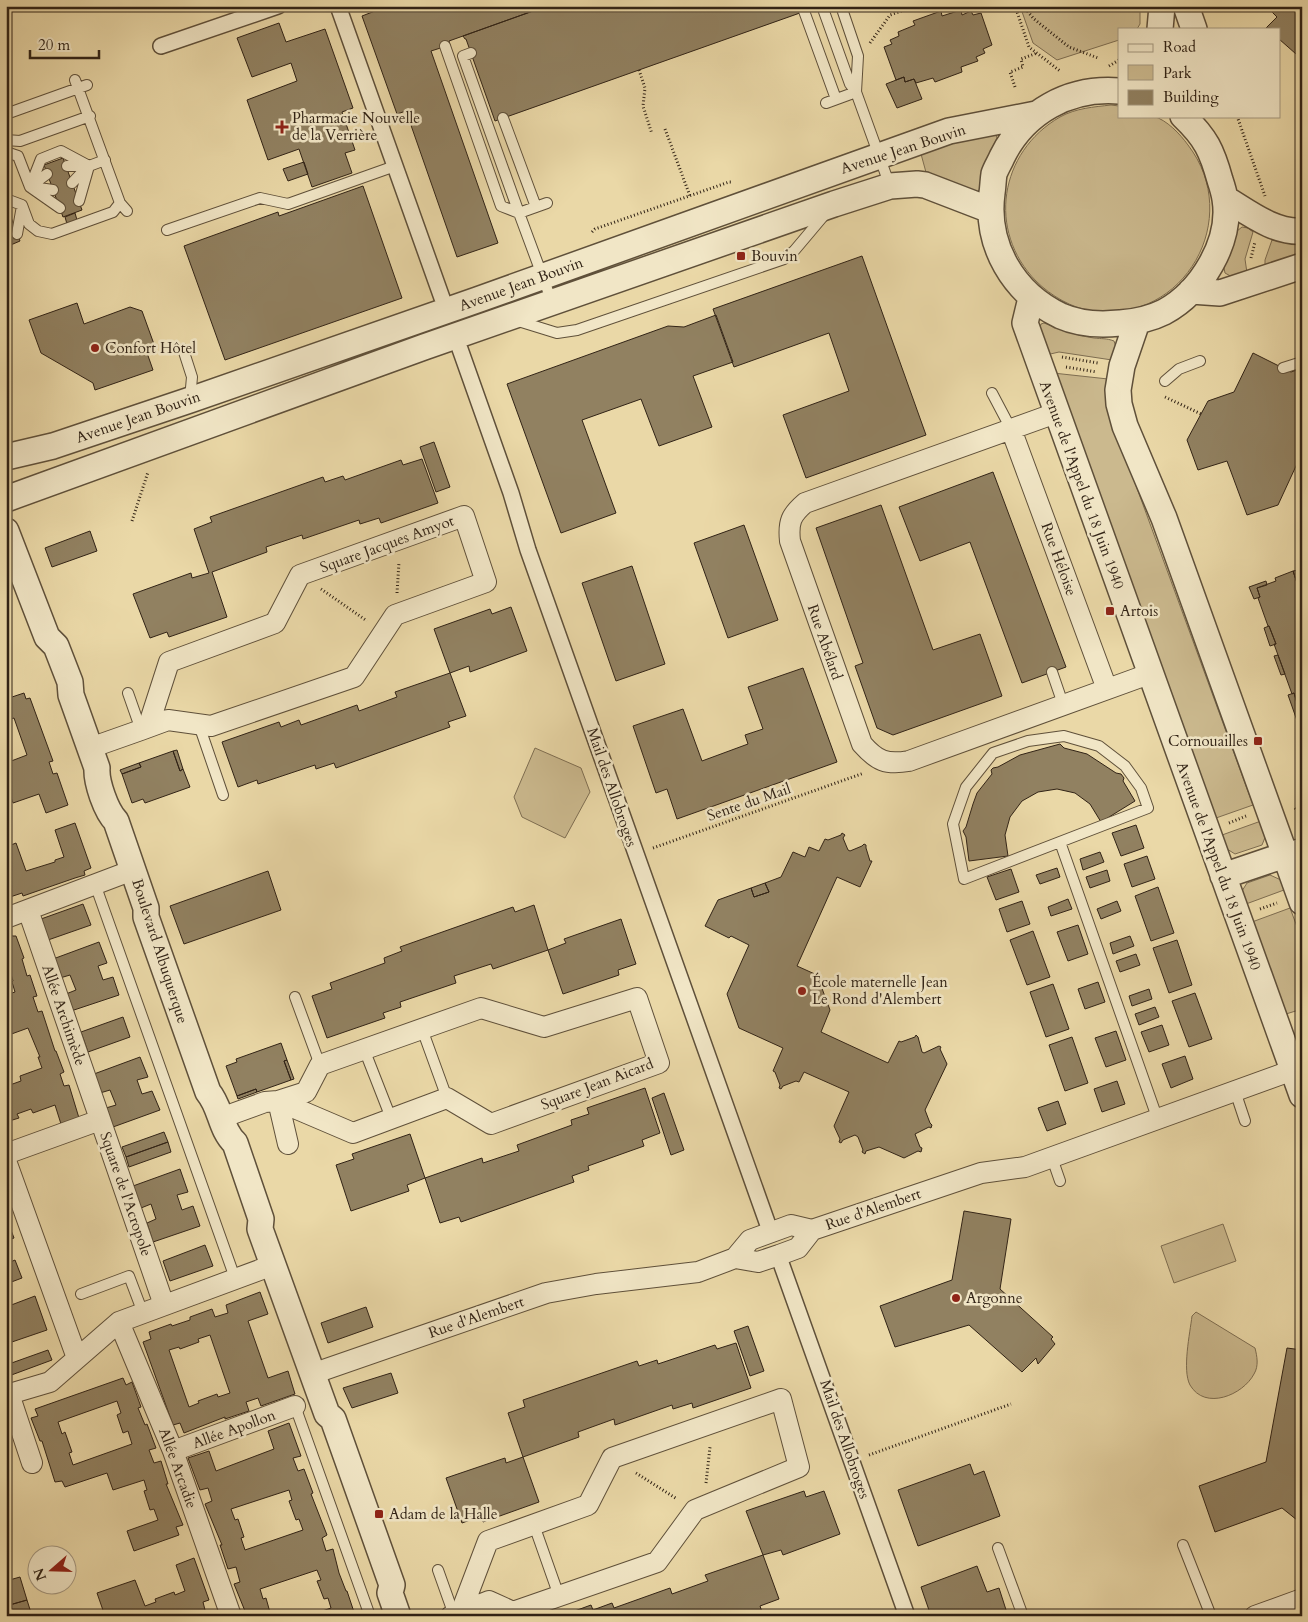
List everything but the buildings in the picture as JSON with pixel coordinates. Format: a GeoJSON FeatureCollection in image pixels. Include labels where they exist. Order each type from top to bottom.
{"type":"FeatureCollection","features":[{"type":"Feature","properties":{"kind":"street"},"geometry":{"type":"LineString","coordinates":[[161,46],[278,6]]}},
{"type":"Feature","properties":{"kind":"street"},"geometry":{"type":"LineString","coordinates":[[338,6],[442,298]]}},
{"type":"Feature","properties":{"kind":"street"},"geometry":{"type":"LineString","coordinates":[[1160,28],[1162,6]]}},
{"type":"Feature","properties":{"kind":"street"},"geometry":{"type":"LineString","coordinates":[[1186,6],[1194,28]]}},
{"type":"Feature","properties":{"kind":"street"},"geometry":{"type":"LineString","coordinates":[[1118,90],[1096,90],[1064,98],[1036,114],[1010,140],[994,174],[990,210],[995,243],[1010,273],[1031,298],[1062,316],[1096,325],[1137,322],[1164,312],[1191,291],[1207,272],[1218,249],[1224,225],[1226,199],[1213,154],[1208,118]]}},
{"type":"Feature","properties":{"kind":"street","name":"Avenue Jean Bouvin"},"geometry":{"type":"LineString","coordinates":[[6,457],[53,446],[190,400],[949,131],[1036,114]]}},
{"type":"Feature","properties":{"kind":"street"},"geometry":{"type":"LineString","coordinates":[[1185,118],[1197,130],[1213,154]]}},
{"type":"Feature","properties":{"kind":"street","name":"Avenue Jean Bouvin"},"geometry":{"type":"LineString","coordinates":[[6,499],[552,302],[890,186],[926,185],[990,210]]}},
{"type":"Feature","properties":{"kind":"street"},"geometry":{"type":"LineString","coordinates":[[1226,199],[1271,226],[1302,231]]}},
{"type":"Feature","properties":{"kind":"street"},"geometry":{"type":"LineString","coordinates":[[1191,291],[1220,293],[1302,266]]}},
{"type":"Feature","properties":{"kind":"street","name":"Avenue de l'Appel du 18 Juin 1940"},"geometry":{"type":"LineString","coordinates":[[1031,298],[1025,323],[1149,674],[1223,876],[1297,1069],[1302,1096]]}},
{"type":"Feature","properties":{"kind":"street"},"geometry":{"type":"LineString","coordinates":[[1137,322],[1120,375],[1118,390],[1125,426],[1164,518],[1293,852],[1293,901]]}},
{"type":"Feature","properties":{"kind":"street","name":"Mail des Allobroges"},"geometry":{"type":"LineString","coordinates":[[460,349],[511,493],[528,550],[768,1224]]}},
{"type":"Feature","properties":{"kind":"street","name":"Rue Abélard"},"geometry":{"type":"LineString","coordinates":[[1056,413],[805,503],[795,511],[790,521],[790,541],[862,744],[872,755],[885,762],[897,763],[908,761],[1149,674]]}},
{"type":"Feature","properties":{"kind":"street","name":"Rue Héloise"},"geometry":{"type":"LineString","coordinates":[[1011,429],[1107,689]]}},
{"type":"Feature","properties":{"kind":"street","name":"Square Jacques Amyot"},"geometry":{"type":"LineString","coordinates":[[144,729],[169,662],[276,627],[300,575],[464,516],[486,582],[395,615]]}},
{"type":"Feature","properties":{"kind":"street","name":"Boulevard Albuquerque"},"geometry":{"type":"LineString","coordinates":[[6,531],[47,637],[56,646],[70,682],[71,695],[97,768],[97,776],[110,815],[116,821],[146,908],[146,917],[208,1092],[214,1099],[227,1135],[235,1143],[261,1218],[260,1229],[327,1414],[333,1419],[392,1585],[390,1593],[398,1616]]}},
{"type":"Feature","properties":{"kind":"street"},"geometry":{"type":"LineString","coordinates":[[90,748],[168,720],[211,726],[245,709],[298,691],[354,677],[395,615]]}},
{"type":"Feature","properties":{"kind":"street"},"geometry":{"type":"LineString","coordinates":[[1223,876],[1293,852]]}},
{"type":"Feature","properties":{"kind":"street"},"geometry":{"type":"LineString","coordinates":[[6,918],[133,870]]}},
{"type":"Feature","properties":{"kind":"street","name":"Allée Archimède"},"geometry":{"type":"LineString","coordinates":[[28,910],[100,1120]]}},
{"type":"Feature","properties":{"kind":"street","name":"Square Jean Aicard"},"geometry":{"type":"LineString","coordinates":[[320,1065],[481,1008],[544,1027],[637,998],[659,1063],[491,1124],[447,1098]]}},
{"type":"Feature","properties":{"kind":"street"},"geometry":{"type":"LineString","coordinates":[[221,1118],[265,1102],[278,1102],[306,1092],[320,1065]]}},
{"type":"Feature","properties":{"kind":"street","name":"Rue d'Alembert"},"geometry":{"type":"LineString","coordinates":[[312,1374],[546,1293],[596,1284],[698,1272],[735,1258],[750,1240],[791,1225],[812,1230],[981,1173],[1025,1167],[1297,1069]]}},
{"type":"Feature","properties":{"kind":"street"},"geometry":{"type":"LineString","coordinates":[[278,1102],[353,1132],[447,1098]]}},
{"type":"Feature","properties":{"kind":"street"},"geometry":{"type":"LineString","coordinates":[[278,1102],[288,1144]]}},
{"type":"Feature","properties":{"kind":"street","name":"Square de l'Acropole"},"geometry":{"type":"LineString","coordinates":[[6,1154],[100,1120],[164,1305]]}},
{"type":"Feature","properties":{"kind":"street"},"geometry":{"type":"LineString","coordinates":[[6,1161],[77,1358]]}},
{"type":"Feature","properties":{"kind":"street","name":"Mail des Allobroges"},"geometry":{"type":"LineString","coordinates":[[781,1263],[907,1616]]}},
{"type":"Feature","properties":{"kind":"street"},"geometry":{"type":"LineString","coordinates":[[32,1463],[8,1395],[50,1382],[119,1322],[274,1265]]}},
{"type":"Feature","properties":{"kind":"street","name":"Allée Arcadie"},"geometry":{"type":"LineString","coordinates":[[119,1322],[173,1451],[231,1616]]}},
{"type":"Feature","properties":{"kind":"street"},"geometry":{"type":"LineString","coordinates":[[781,1399],[799,1467],[699,1508],[658,1562],[614,1575],[514,1614],[489,1601],[455,1614],[488,1541],[590,1509],[612,1458],[781,1399]]}},
{"type":"Feature","properties":{"kind":"street","name":"Allée Apollon"},"geometry":{"type":"LineString","coordinates":[[173,1451],[295,1406]]}},
{"type":"Feature","properties":{"kind":"street"},"geometry":{"type":"LineString","coordinates":[[1255,1616],[1302,1599]]}},
{"type":"Feature","properties":{"kind":"lane"},"geometry":{"type":"LineString","coordinates":[[822,6],[850,84],[856,92],[880,155],[890,186]]}},
{"type":"Feature","properties":{"kind":"lane"},"geometry":{"type":"LineString","coordinates":[[841,6],[858,56],[856,92]]}},
{"type":"Feature","properties":{"kind":"lane"},"geometry":{"type":"LineString","coordinates":[[804,12],[831,101],[856,92]]}},
{"type":"Feature","properties":{"kind":"lane"},"geometry":{"type":"LineString","coordinates":[[445,46],[501,206],[519,213],[547,203]]}},
{"type":"Feature","properties":{"kind":"lane"},"geometry":{"type":"LineString","coordinates":[[471,53],[463,56],[552,302]]}},
{"type":"Feature","properties":{"kind":"lane"},"geometry":{"type":"LineString","coordinates":[[6,114],[81,84],[120,203],[127,211]]}},
{"type":"Feature","properties":{"kind":"lane"},"geometry":{"type":"LineString","coordinates":[[6,140],[20,140],[90,116]]}},
{"type":"Feature","properties":{"kind":"lane"},"geometry":{"type":"LineString","coordinates":[[503,118],[536,207]]}},
{"type":"Feature","properties":{"kind":"lane"},"geometry":{"type":"LineString","coordinates":[[30,187],[42,159],[62,151],[89,166]]}},
{"type":"Feature","properties":{"kind":"lane"},"geometry":{"type":"LineString","coordinates":[[6,152],[18,156]]}},
{"type":"Feature","properties":{"kind":"lane"},"geometry":{"type":"LineString","coordinates":[[6,161],[18,156]]}},
{"type":"Feature","properties":{"kind":"lane"},"geometry":{"type":"LineString","coordinates":[[18,156],[30,187],[60,208]]}},
{"type":"Feature","properties":{"kind":"lane"},"geometry":{"type":"LineString","coordinates":[[67,166],[89,166],[105,160]]}},
{"type":"Feature","properties":{"kind":"lane"},"geometry":{"type":"LineString","coordinates":[[72,182],[89,166]]}},
{"type":"Feature","properties":{"kind":"lane"},"geometry":{"type":"LineString","coordinates":[[79,201],[89,166]]}},
{"type":"Feature","properties":{"kind":"lane"},"geometry":{"type":"LineString","coordinates":[[167,230],[260,198],[288,204],[395,166]]}},
{"type":"Feature","properties":{"kind":"lane"},"geometry":{"type":"LineString","coordinates":[[30,187],[47,174]]}},
{"type":"Feature","properties":{"kind":"lane"},"geometry":{"type":"LineString","coordinates":[[30,187],[53,190]]}},
{"type":"Feature","properties":{"kind":"lane"},"geometry":{"type":"LineString","coordinates":[[6,190],[22,205],[29,224],[38,231],[52,234],[112,212],[120,203]]}},
{"type":"Feature","properties":{"kind":"lane"},"geometry":{"type":"LineString","coordinates":[[6,199],[22,205]]}},
{"type":"Feature","properties":{"kind":"lane"},"geometry":{"type":"LineString","coordinates":[[507,318],[557,333],[577,330],[784,259],[794,251],[834,204]]}},
{"type":"Feature","properties":{"kind":"lane"},"geometry":{"type":"LineString","coordinates":[[12,219],[22,205]]}},
{"type":"Feature","properties":{"kind":"lane"},"geometry":{"type":"LineString","coordinates":[[17,234],[22,205]]}},
{"type":"Feature","properties":{"kind":"lane"},"geometry":{"type":"LineString","coordinates":[[183,349],[192,377],[190,400]]}},
{"type":"Feature","properties":{"kind":"lane"},"geometry":{"type":"LineString","coordinates":[[1165,381],[1179,369],[1200,361]]}},
{"type":"Feature","properties":{"kind":"lane"},"geometry":{"type":"LineString","coordinates":[[1283,368],[1302,362]]}},
{"type":"Feature","properties":{"kind":"lane"},"geometry":{"type":"LineString","coordinates":[[992,393],[1011,429]]}},
{"type":"Feature","properties":{"kind":"lane"},"geometry":{"type":"LineString","coordinates":[[1052,672],[1063,704]]}},
{"type":"Feature","properties":{"kind":"lane"},"geometry":{"type":"LineString","coordinates":[[128,692],[144,729]]}},
{"type":"Feature","properties":{"kind":"lane"},"geometry":{"type":"LineString","coordinates":[[199,725],[223,795]]}},
{"type":"Feature","properties":{"kind":"lane"},"geometry":{"type":"LineString","coordinates":[[1064,736],[1099,746],[1125,766],[1140,788],[1148,808],[1060,842],[964,879],[953,824],[966,787],[993,753],[1028,741],[1064,736]]}},
{"type":"Feature","properties":{"kind":"lane"},"geometry":{"type":"LineString","coordinates":[[1060,842],[1158,1120]]}},
{"type":"Feature","properties":{"kind":"lane"},"geometry":{"type":"LineString","coordinates":[[94,884],[235,1278]]}},
{"type":"Feature","properties":{"kind":"lane"},"geometry":{"type":"LineString","coordinates":[[295,997],[320,1065]]}},
{"type":"Feature","properties":{"kind":"lane"},"geometry":{"type":"LineString","coordinates":[[422,1029],[447,1098]]}},
{"type":"Feature","properties":{"kind":"lane"},"geometry":{"type":"LineString","coordinates":[[364,1048],[392,1118]]}},
{"type":"Feature","properties":{"kind":"lane"},"geometry":{"type":"LineString","coordinates":[[1235,1091],[1246,1121]]}},
{"type":"Feature","properties":{"kind":"lane"},"geometry":{"type":"LineString","coordinates":[[1052,1158],[1060,1181]]}},
{"type":"Feature","properties":{"kind":"lane"},"geometry":{"type":"LineString","coordinates":[[81,1294],[129,1276],[143,1313]]}},
{"type":"Feature","properties":{"kind":"lane"},"geometry":{"type":"LineString","coordinates":[[295,1406],[370,1616]]}},
{"type":"Feature","properties":{"kind":"lane"},"geometry":{"type":"LineString","coordinates":[[534,1525],[559,1596]]}},
{"type":"Feature","properties":{"kind":"lane"},"geometry":{"type":"LineString","coordinates":[[1183,1545],[1211,1616]]}},
{"type":"Feature","properties":{"kind":"lane"},"geometry":{"type":"LineString","coordinates":[[998,1548],[1023,1616]]}},
{"type":"Feature","properties":{"kind":"lane"},"geometry":{"type":"LineString","coordinates":[[438,1570],[455,1614]]}},
{"type":"Feature","properties":{"kind":"path"},"geometry":{"type":"LineString","coordinates":[[869,44],[890,15],[916,6]]}},
{"type":"Feature","properties":{"kind":"path"},"geometry":{"type":"LineString","coordinates":[[1015,6],[1029,47],[1060,71]]}},
{"type":"Feature","properties":{"kind":"path"},"geometry":{"type":"LineString","coordinates":[[1022,6],[1034,19],[1068,47],[1098,58]]}},
{"type":"Feature","properties":{"kind":"path"},"geometry":{"type":"LineString","coordinates":[[1015,87],[1010,72],[1024,67],[1021,59],[1037,53]]}},
{"type":"Feature","properties":{"kind":"path"},"geometry":{"type":"LineString","coordinates":[[638,70],[645,88],[642,106],[652,134]]}},
{"type":"Feature","properties":{"kind":"path"},"geometry":{"type":"LineString","coordinates":[[1238,118],[1268,202]]}},
{"type":"Feature","properties":{"kind":"path"},"geometry":{"type":"LineString","coordinates":[[665,129],[692,201]]}},
{"type":"Feature","properties":{"kind":"path"},"geometry":{"type":"LineString","coordinates":[[1249,265],[1257,235]]}},
{"type":"Feature","properties":{"kind":"path"},"geometry":{"type":"LineString","coordinates":[[1055,356],[1100,363]]}},
{"type":"Feature","properties":{"kind":"path"},"geometry":{"type":"LineString","coordinates":[[1062,367],[1099,372]]}},
{"type":"Feature","properties":{"kind":"path"},"geometry":{"type":"LineString","coordinates":[[132,521],[149,466]]}},
{"type":"Feature","properties":{"kind":"path"},"geometry":{"type":"LineString","coordinates":[[395,615],[400,539]]}},
{"type":"Feature","properties":{"kind":"path"},"geometry":{"type":"LineString","coordinates":[[300,575],[383,633]]}},
{"type":"Feature","properties":{"kind":"path","name":"Sente du Mail"},"geometry":{"type":"LineString","coordinates":[[636,854],[865,773],[868,768]]}},
{"type":"Feature","properties":{"kind":"path"},"geometry":{"type":"LineString","coordinates":[[1291,800],[1302,817]]}},
{"type":"Feature","properties":{"kind":"path"},"geometry":{"type":"LineString","coordinates":[[1228,823],[1255,813]]}},
{"type":"Feature","properties":{"kind":"path"},"geometry":{"type":"LineString","coordinates":[[1259,909],[1293,901]]}},
{"type":"Feature","properties":{"kind":"path"},"geometry":{"type":"LineString","coordinates":[[852,1461],[1011,1404]]}},
{"type":"Feature","properties":{"kind":"path"},"geometry":{"type":"LineString","coordinates":[[612,1458],[699,1508],[712,1423]]}},
{"type":"Feature","properties":{"kind":"green space"},"geometry":{"type":"Polygon","coordinates":[[[1020,6],[1140,6],[1140,24],[1138,28],[1118,28],[1118,40],[1057,60],[1033,43],[1020,6]]]}},
{"type":"Feature","properties":{"kind":"green space"},"geometry":{"type":"Polygon","coordinates":[[[1118,106],[1118,118],[1158,118],[1168,124],[1188,145],[1204,174],[1210,204],[1207,233],[1196,260],[1178,283],[1154,301],[1125,311],[1092,311],[1069,304],[1048,292],[1036,281],[1020,261],[1011,239],[1006,216],[1007,193],[1013,171],[1024,150],[1039,132],[1060,117],[1085,108],[1118,106]]]}},
{"type":"Feature","properties":{"kind":"green space"},"geometry":{"type":"Polygon","coordinates":[[[986,131],[995,133],[997,138],[988,157],[979,191],[974,193],[946,179],[927,176],[921,154],[986,131]]]}},
{"type":"Feature","properties":{"kind":"green space"},"geometry":{"type":"Polygon","coordinates":[[[1242,227],[1248,228],[1253,232],[1245,259],[1247,273],[1234,278],[1225,273],[1224,268],[1237,231],[1242,227]]]}},
{"type":"Feature","properties":{"kind":"green space"},"geometry":{"type":"Polygon","coordinates":[[[1272,240],[1302,245],[1302,255],[1265,266],[1265,260],[1272,240]]]}},
{"type":"Feature","properties":{"kind":"green space"},"geometry":{"type":"Polygon","coordinates":[[[1044,323],[1082,336],[1114,341],[1116,347],[1112,360],[1059,352],[1046,355],[1039,331],[1041,324],[1044,323]]]}},
{"type":"Feature","properties":{"kind":"green space"},"geometry":{"type":"Polygon","coordinates":[[[1053,373],[1108,379],[1106,396],[1112,420],[1253,805],[1216,818],[1053,373]]]}},
{"type":"Feature","properties":{"kind":"green space"},"geometry":{"type":"Polygon","coordinates":[[[535,748],[581,768],[590,792],[565,838],[522,817],[514,797],[535,748]]]}},
{"type":"Feature","properties":{"kind":"green space"},"geometry":{"type":"Polygon","coordinates":[[[1261,821],[1266,835],[1262,845],[1235,854],[1227,849],[1222,835],[1261,821]]]}},
{"type":"Feature","properties":{"kind":"green space"},"geometry":{"type":"Polygon","coordinates":[[[1270,875],[1281,880],[1284,890],[1246,904],[1242,891],[1247,883],[1270,875]]]}},
{"type":"Feature","properties":{"kind":"green space"},"geometry":{"type":"Polygon","coordinates":[[[1290,908],[1302,940],[1302,1009],[1286,1014],[1252,922],[1290,908]]]}},
{"type":"Feature","properties":{"kind":"green space"},"geometry":{"type":"Polygon","coordinates":[[[1223,1224],[1236,1261],[1174,1283],[1161,1246],[1223,1224]]]}},
{"type":"Feature","properties":{"kind":"green space"},"geometry":{"type":"Polygon","coordinates":[[[1196,1312],[1255,1348],[1256,1371],[1249,1382],[1233,1394],[1224,1397],[1205,1397],[1197,1393],[1190,1385],[1187,1370],[1187,1351],[1192,1316],[1196,1312]]]}},
{"type":"Feature","properties":{"kind":"place","name":"Pharmacie Nouvelle de la Verrière"},"geometry":{"type":"Point","coordinates":[282,127]}},
{"type":"Feature","properties":{"kind":"place","name":"Bouvin"},"geometry":{"type":"Point","coordinates":[741,256]}},
{"type":"Feature","properties":{"kind":"place","name":"Confort Hôtel"},"geometry":{"type":"Point","coordinates":[95,348]}},
{"type":"Feature","properties":{"kind":"place","name":"Artois"},"geometry":{"type":"Point","coordinates":[1110,611]}},
{"type":"Feature","properties":{"kind":"place","name":"Cornouailles"},"geometry":{"type":"Point","coordinates":[1258,741]}},
{"type":"Feature","properties":{"kind":"place","name":"École maternelle Jean Le Rond d'Alembert"},"geometry":{"type":"Point","coordinates":[802,991]}},
{"type":"Feature","properties":{"kind":"place","name":"Argonne"},"geometry":{"type":"Point","coordinates":[956,1298]}},
{"type":"Feature","properties":{"kind":"place","name":"Adam de la Halle"},"geometry":{"type":"Point","coordinates":[379,1514]}}]}
